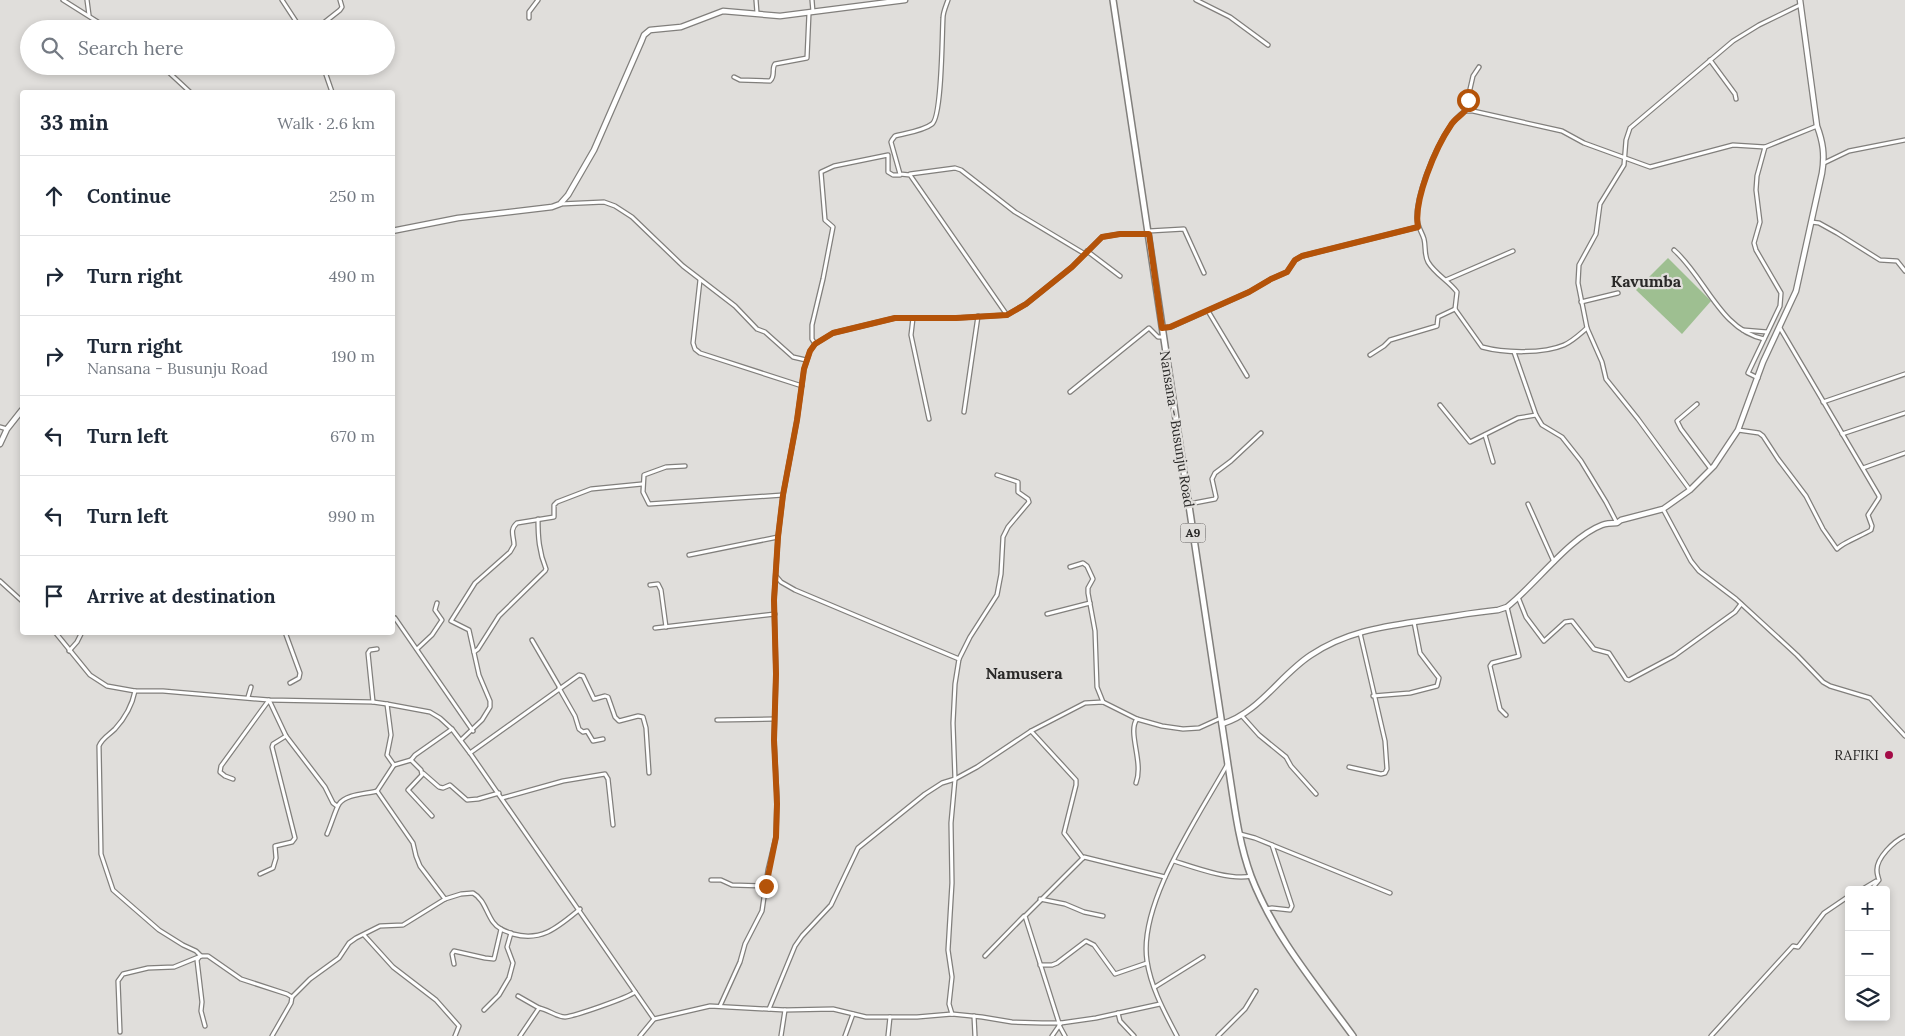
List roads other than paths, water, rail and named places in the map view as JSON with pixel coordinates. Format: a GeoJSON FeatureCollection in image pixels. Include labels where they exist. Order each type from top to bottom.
{"type":"FeatureCollection","features":[{"type":"Feature","properties":{"kind":"main road","name":"Nansana - Busunju Road"},"geometry":{"type":"LineString","coordinates":[[1113,0],[1239,834],[1251,876],[1265,909],[1298,962],[1353,1036]]}},
{"type":"Feature","properties":{"kind":"street"},"geometry":{"type":"LineString","coordinates":[[64,0],[95,20]]}},
{"type":"Feature","properties":{"kind":"street"},"geometry":{"type":"LineString","coordinates":[[87,0],[89,16]]}},
{"type":"Feature","properties":{"kind":"street"},"geometry":{"type":"LineString","coordinates":[[282,0],[295,20]]}},
{"type":"Feature","properties":{"kind":"street"},"geometry":{"type":"LineString","coordinates":[[327,20],[342,7],[340,0]]}},
{"type":"Feature","properties":{"kind":"street"},"geometry":{"type":"LineString","coordinates":[[529,18],[529,12],[538,0]]}},
{"type":"Feature","properties":{"kind":"street"},"geometry":{"type":"LineString","coordinates":[[756,0],[757,13]]}},
{"type":"Feature","properties":{"kind":"street"},"geometry":{"type":"LineString","coordinates":[[734,77],[740,80],[770,81],[773,77],[773,67],[776,64],[806,59],[808,56],[812,0]]}},
{"type":"Feature","properties":{"kind":"street"},"geometry":{"type":"LineString","coordinates":[[560,204],[568,195],[594,150],[647,32],[654,29],[681,27],[723,11],[780,16],[905,0]]}},
{"type":"Feature","properties":{"kind":"street"},"geometry":{"type":"LineString","coordinates":[[900,175],[892,140],[895,136],[930,126],[935,121],[938,108],[944,36],[943,19],[948,0]]}},
{"type":"Feature","properties":{"kind":"street"},"geometry":{"type":"LineString","coordinates":[[1196,0],[1230,17],[1268,45]]}},
{"type":"Feature","properties":{"kind":"street"},"geometry":{"type":"LineString","coordinates":[[1070,567],[1083,564],[1090,571],[1093,579],[1088,588],[1095,631],[1097,687],[1103,702],[1137,719],[1162,726],[1183,729],[1199,728],[1242,716],[1300,663],[1333,643],[1360,632],[1380,627],[1498,610],[1507,607],[1567,549],[1595,528],[1607,523],[1617,523],[1621,520],[1663,509],[1690,490],[1711,469],[1738,430],[1764,362],[1796,291],[1824,163],[1823,140],[1817,126],[1800,3],[1746,33],[1710,60],[1630,128],[1626,140],[1624,165],[1600,204],[1596,234],[1579,265],[1578,283],[1586,328],[1602,362],[1606,380],[1690,490]]}},
{"type":"Feature","properties":{"kind":"street"},"geometry":{"type":"LineString","coordinates":[[1710,60],[1735,94],[1736,99]]}},
{"type":"Feature","properties":{"kind":"street"},"geometry":{"type":"LineString","coordinates":[[1479,67],[1473,76],[1464,112],[1451,125],[1438,147],[1428,171],[1417,211],[1418,227],[1424,240],[1427,261],[1457,292],[1455,308],[1482,346],[1514,352],[1556,347],[1565,345],[1586,328]]}},
{"type":"Feature","properties":{"kind":"street"},"geometry":{"type":"LineString","coordinates":[[172,75],[188,90]]}},
{"type":"Feature","properties":{"kind":"street"},"geometry":{"type":"LineString","coordinates":[[326,75],[331,90]]}},
{"type":"Feature","properties":{"kind":"street"},"geometry":{"type":"LineString","coordinates":[[1464,112],[1473,111],[1562,130],[1584,143],[1650,168],[1733,145],[1765,147],[1817,126]]}},
{"type":"Feature","properties":{"kind":"street"},"geometry":{"type":"LineString","coordinates":[[1824,163],[1849,150],[1905,140]]}},
{"type":"Feature","properties":{"kind":"street"},"geometry":{"type":"LineString","coordinates":[[1758,378],[1748,373],[1782,298],[1754,243],[1760,222],[1756,190],[1757,176],[1765,147]]}},
{"type":"Feature","properties":{"kind":"street"},"geometry":{"type":"LineString","coordinates":[[815,344],[812,339],[812,325],[833,227],[825,220],[821,172],[834,166],[888,155],[888,172],[893,175],[955,168],[961,170],[1015,212],[1086,252],[1120,276]]}},
{"type":"Feature","properties":{"kind":"street"},"geometry":{"type":"LineString","coordinates":[[910,174],[1007,315]]}},
{"type":"Feature","properties":{"kind":"street"},"geometry":{"type":"LineString","coordinates":[[395,231],[458,218],[552,207],[560,204],[611,204],[632,217],[671,255],[735,306],[757,329],[765,332],[793,357],[806,360]]}},
{"type":"Feature","properties":{"kind":"street"},"geometry":{"type":"LineString","coordinates":[[1811,222],[1819,223],[1880,260],[1897,260],[1905,271]]}},
{"type":"Feature","properties":{"kind":"street"},"geometry":{"type":"LineString","coordinates":[[1162,328],[1170,327],[1230,302],[1287,272],[1295,260],[1302,256],[1418,227]]}},
{"type":"Feature","properties":{"kind":"street"},"geometry":{"type":"LineString","coordinates":[[720,1006],[740,962],[745,944],[762,911],[776,837],[777,797],[774,719],[778,537],[783,495],[806,360],[815,344],[833,333],[859,325],[895,318],[1007,315],[1026,304],[1072,267],[1096,241],[1107,235],[1184,229],[1204,273]]}},
{"type":"Feature","properties":{"kind":"street"},"geometry":{"type":"LineString","coordinates":[[1674,250],[1685,260],[1717,305],[1740,329],[1752,336],[1764,339]]}},
{"type":"Feature","properties":{"kind":"street"},"geometry":{"type":"LineString","coordinates":[[1446,280],[1513,251]]}},
{"type":"Feature","properties":{"kind":"street"},"geometry":{"type":"LineString","coordinates":[[700,279],[693,343],[694,349],[724,362],[802,386]]}},
{"type":"Feature","properties":{"kind":"street"},"geometry":{"type":"LineString","coordinates":[[1581,302],[1618,293]]}},
{"type":"Feature","properties":{"kind":"street"},"geometry":{"type":"LineString","coordinates":[[1370,355],[1390,340],[1437,326],[1438,317],[1455,308]]}},
{"type":"Feature","properties":{"kind":"street"},"geometry":{"type":"LineString","coordinates":[[1208,311],[1247,376]]}},
{"type":"Feature","properties":{"kind":"street"},"geometry":{"type":"LineString","coordinates":[[964,412],[978,316]]}},
{"type":"Feature","properties":{"kind":"street"},"geometry":{"type":"LineString","coordinates":[[913,318],[911,335],[929,419]]}},
{"type":"Feature","properties":{"kind":"street"},"geometry":{"type":"LineString","coordinates":[[1070,392],[1149,328],[1158,337],[1163,337]]}},
{"type":"Feature","properties":{"kind":"street"},"geometry":{"type":"LineString","coordinates":[[1738,430],[1759,433],[1763,436],[1806,496],[1823,529],[1837,549],[1841,544],[1859,538],[1872,528],[1868,515],[1879,498],[1780,328]]}},
{"type":"Feature","properties":{"kind":"street"},"geometry":{"type":"LineString","coordinates":[[1740,329],[1751,332],[1767,332]]}},
{"type":"Feature","properties":{"kind":"street"},"geometry":{"type":"LineString","coordinates":[[1514,352],[1536,415],[1542,425],[1562,437],[1581,461],[1617,523]]}},
{"type":"Feature","properties":{"kind":"street"},"geometry":{"type":"LineString","coordinates":[[1823,402],[1905,374]]}},
{"type":"Feature","properties":{"kind":"street"},"geometry":{"type":"LineString","coordinates":[[1697,404],[1677,421],[1711,469]]}},
{"type":"Feature","properties":{"kind":"street"},"geometry":{"type":"LineString","coordinates":[[1440,405],[1468,441],[1472,442],[1518,418],[1536,415]]}},
{"type":"Feature","properties":{"kind":"street"},"geometry":{"type":"LineString","coordinates":[[0,444],[7,429],[20,413]]}},
{"type":"Feature","properties":{"kind":"street"},"geometry":{"type":"LineString","coordinates":[[1842,434],[1905,414]]}},
{"type":"Feature","properties":{"kind":"street"},"geometry":{"type":"LineString","coordinates":[[0,426],[7,429]]}},
{"type":"Feature","properties":{"kind":"street"},"geometry":{"type":"LineString","coordinates":[[1188,504],[1215,499],[1212,479],[1215,473],[1231,461],[1261,432]]}},
{"type":"Feature","properties":{"kind":"street"},"geometry":{"type":"LineString","coordinates":[[1485,436],[1493,462]]}},
{"type":"Feature","properties":{"kind":"street"},"geometry":{"type":"LineString","coordinates":[[1863,468],[1905,453]]}},
{"type":"Feature","properties":{"kind":"street"},"geometry":{"type":"LineString","coordinates":[[685,466],[666,467],[652,471],[644,476],[642,484],[646,501],[649,504],[783,495]]}},
{"type":"Feature","properties":{"kind":"street"},"geometry":{"type":"LineString","coordinates":[[952,1014],[950,1004],[952,977],[948,950],[952,883],[951,823],[954,779],[953,723],[955,684],[959,660],[970,637],[997,595],[1001,574],[1003,537],[1008,527],[1028,502],[1028,499],[1018,492],[1017,481],[997,475]]}},
{"type":"Feature","properties":{"kind":"street"},"geometry":{"type":"LineString","coordinates":[[451,621],[475,583],[510,552],[514,545],[513,526],[517,523],[554,517],[554,505],[557,502],[591,489],[642,484]]}},
{"type":"Feature","properties":{"kind":"street"},"geometry":{"type":"LineString","coordinates":[[1528,504],[1554,562]]}},
{"type":"Feature","properties":{"kind":"street"},"geometry":{"type":"LineString","coordinates":[[1663,509],[1691,562],[1699,571],[1741,604],[1798,655],[1823,682],[1870,698],[1905,736]]}},
{"type":"Feature","properties":{"kind":"street"},"geometry":{"type":"LineString","coordinates":[[474,652],[478,649],[499,616],[546,569],[540,556],[540,542],[537,534],[538,519]]}},
{"type":"Feature","properties":{"kind":"street"},"geometry":{"type":"LineString","coordinates":[[689,555],[778,537]]}},
{"type":"Feature","properties":{"kind":"street"},"geometry":{"type":"LineString","coordinates":[[776,576],[781,582],[795,590],[959,660]]}},
{"type":"Feature","properties":{"kind":"street"},"geometry":{"type":"LineString","coordinates":[[0,581],[20,599]]}},
{"type":"Feature","properties":{"kind":"street"},"geometry":{"type":"LineString","coordinates":[[650,585],[658,584],[661,590],[666,627]]}},
{"type":"Feature","properties":{"kind":"street"},"geometry":{"type":"LineString","coordinates":[[1518,597],[1526,616],[1544,641],[1565,622],[1572,621],[1594,649],[1609,653],[1628,680],[1674,656],[1735,612],[1741,604]]}},
{"type":"Feature","properties":{"kind":"street"},"geometry":{"type":"LineString","coordinates":[[437,603],[435,610],[442,620],[451,621],[469,630],[479,675],[490,701],[488,712],[473,731],[461,740]]}},
{"type":"Feature","properties":{"kind":"street"},"geometry":{"type":"LineString","coordinates":[[1047,614],[1090,603]]}},
{"type":"Feature","properties":{"kind":"street"},"geometry":{"type":"LineString","coordinates":[[1506,715],[1500,710],[1490,666],[1519,656],[1507,607]]}},
{"type":"Feature","properties":{"kind":"street"},"geometry":{"type":"LineString","coordinates":[[654,628],[775,614]]}},
{"type":"Feature","properties":{"kind":"street"},"geometry":{"type":"LineString","coordinates":[[395,618],[473,731]]}},
{"type":"Feature","properties":{"kind":"street"},"geometry":{"type":"LineString","coordinates":[[417,649],[432,635],[442,620]]}},
{"type":"Feature","properties":{"kind":"street"},"geometry":{"type":"LineString","coordinates":[[1373,696],[1410,693],[1437,686],[1439,678],[1420,653],[1414,622]]}},
{"type":"Feature","properties":{"kind":"street"},"geometry":{"type":"LineString","coordinates":[[1349,767],[1381,774],[1385,773],[1387,769],[1385,743],[1360,632]]}},
{"type":"Feature","properties":{"kind":"street"},"geometry":{"type":"LineString","coordinates":[[57,635],[69,651],[96,680],[107,686],[135,691],[163,691],[269,700],[373,702],[430,712],[440,718],[461,740],[499,793],[580,910],[602,946],[654,1019]]}},
{"type":"Feature","properties":{"kind":"street"},"geometry":{"type":"LineString","coordinates":[[69,651],[80,635]]}},
{"type":"Feature","properties":{"kind":"street"},"geometry":{"type":"LineString","coordinates":[[286,635],[300,673],[299,678],[290,683]]}},
{"type":"Feature","properties":{"kind":"street"},"geometry":{"type":"LineString","coordinates":[[532,640],[575,716],[579,729],[587,732],[593,741],[604,739]]}},
{"type":"Feature","properties":{"kind":"street"},"geometry":{"type":"LineString","coordinates":[[373,702],[368,653],[370,650],[376,649]]}},
{"type":"Feature","properties":{"kind":"street"},"geometry":{"type":"LineString","coordinates":[[470,753],[516,722],[559,688],[577,676],[583,676],[594,699],[608,697],[615,717],[619,720],[638,716],[643,717],[646,728],[649,773]]}},
{"type":"Feature","properties":{"kind":"street"},"geometry":{"type":"LineString","coordinates":[[248,697],[251,687]]}},
{"type":"Feature","properties":{"kind":"street"},"geometry":{"type":"LineString","coordinates":[[135,691],[129,711],[114,730],[102,740],[99,746],[101,854],[103,863],[110,885],[118,896],[133,906],[158,930],[196,951],[201,956]]}},
{"type":"Feature","properties":{"kind":"street"},"geometry":{"type":"LineString","coordinates":[[269,700],[286,736],[337,806]]}},
{"type":"Feature","properties":{"kind":"street"},"geometry":{"type":"LineString","coordinates":[[233,779],[220,772],[221,766],[269,700]]}},
{"type":"Feature","properties":{"kind":"street"},"geometry":{"type":"LineString","coordinates":[[769,1009],[795,946],[831,905],[858,848],[925,794],[942,783],[954,779],[988,761],[1032,731],[1086,703],[1103,702]]}},
{"type":"Feature","properties":{"kind":"street"},"geometry":{"type":"LineString","coordinates":[[387,704],[391,735],[387,755],[394,765]]}},
{"type":"Feature","properties":{"kind":"street"},"geometry":{"type":"LineString","coordinates":[[1242,716],[1259,735],[1286,757],[1291,766],[1316,794]]}},
{"type":"Feature","properties":{"kind":"street"},"geometry":{"type":"LineString","coordinates":[[717,720],[774,719]]}},
{"type":"Feature","properties":{"kind":"street"},"geometry":{"type":"LineString","coordinates":[[1136,783],[1139,758],[1134,737],[1134,725],[1137,719]]}},
{"type":"Feature","properties":{"kind":"street"},"geometry":{"type":"LineString","coordinates":[[327,834],[336,814],[337,806],[344,799],[377,791],[394,765],[411,760],[415,755],[452,729]]}},
{"type":"Feature","properties":{"kind":"street"},"geometry":{"type":"LineString","coordinates":[[1032,731],[1076,780],[1064,833],[1083,858]]}},
{"type":"Feature","properties":{"kind":"street"},"geometry":{"type":"LineString","coordinates":[[260,874],[273,868],[276,858],[276,846],[292,842],[295,838],[272,747],[273,744],[286,736]]}},
{"type":"Feature","properties":{"kind":"street"},"geometry":{"type":"LineString","coordinates":[[411,760],[439,787],[443,788],[450,785],[467,800],[499,793]]}},
{"type":"Feature","properties":{"kind":"street"},"geometry":{"type":"LineString","coordinates":[[1177,1036],[1160,1004],[1148,964],[1146,949],[1149,920],[1165,877],[1228,765]]}},
{"type":"Feature","properties":{"kind":"street"},"geometry":{"type":"LineString","coordinates":[[423,773],[408,790],[432,816]]}},
{"type":"Feature","properties":{"kind":"street"},"geometry":{"type":"LineString","coordinates":[[502,798],[563,782],[605,774],[608,779],[613,826]]}},
{"type":"Feature","properties":{"kind":"street"},"geometry":{"type":"LineString","coordinates":[[377,791],[413,843],[420,866],[445,899]]}},
{"type":"Feature","properties":{"kind":"street"},"geometry":{"type":"LineString","coordinates":[[1239,834],[1272,845],[1390,893]]}},
{"type":"Feature","properties":{"kind":"street"},"geometry":{"type":"LineString","coordinates":[[1879,880],[1876,870],[1879,863],[1895,843],[1905,836]]}},
{"type":"Feature","properties":{"kind":"street"},"geometry":{"type":"LineString","coordinates":[[1265,909],[1290,910],[1292,906],[1272,845]]}},
{"type":"Feature","properties":{"kind":"street"},"geometry":{"type":"LineString","coordinates":[[985,956],[1083,858],[1087,857],[1165,877]]}},
{"type":"Feature","properties":{"kind":"street"},"geometry":{"type":"LineString","coordinates":[[1174,861],[1204,871],[1244,877],[1251,876]]}},
{"type":"Feature","properties":{"kind":"street"},"geometry":{"type":"LineString","coordinates":[[711,880],[721,880],[732,885],[766,886]]}},
{"type":"Feature","properties":{"kind":"street"},"geometry":{"type":"LineString","coordinates":[[1868,886],[1879,880]]}},
{"type":"Feature","properties":{"kind":"street"},"geometry":{"type":"LineString","coordinates":[[1874,886],[1879,880]]}},
{"type":"Feature","properties":{"kind":"street"},"geometry":{"type":"LineString","coordinates":[[272,1036],[292,997],[310,979],[339,958],[349,943],[380,926],[403,925],[445,899],[461,894],[473,893],[480,898],[494,924],[501,930],[527,936],[543,935],[580,910]]}},
{"type":"Feature","properties":{"kind":"street"},"geometry":{"type":"LineString","coordinates":[[1040,899],[1065,904],[1084,912],[1103,916]]}},
{"type":"Feature","properties":{"kind":"street"},"geometry":{"type":"LineString","coordinates":[[1711,1036],[1793,946],[1798,947],[1824,914],[1845,899]]}},
{"type":"Feature","properties":{"kind":"street"},"geometry":{"type":"LineString","coordinates":[[1025,916],[1065,1036]]}},
{"type":"Feature","properties":{"kind":"street"},"geometry":{"type":"LineString","coordinates":[[454,964],[452,954],[454,950],[494,959],[501,930]]}},
{"type":"Feature","properties":{"kind":"street"},"geometry":{"type":"LineString","coordinates":[[484,1010],[499,995],[509,978],[513,963],[507,947],[511,933]]}},
{"type":"Feature","properties":{"kind":"street"},"geometry":{"type":"LineString","coordinates":[[364,935],[393,967],[436,1000],[458,1026],[455,1036]]}},
{"type":"Feature","properties":{"kind":"street"},"geometry":{"type":"LineString","coordinates":[[1040,965],[1057,963],[1086,941],[1094,945],[1115,974],[1148,964]]}},
{"type":"Feature","properties":{"kind":"street"},"geometry":{"type":"LineString","coordinates":[[201,956],[197,960],[204,1026]]}},
{"type":"Feature","properties":{"kind":"street"},"geometry":{"type":"LineString","coordinates":[[120,1032],[118,981],[123,974],[148,968],[174,967],[201,956],[208,956],[241,979],[292,997]]}},
{"type":"Feature","properties":{"kind":"street"},"geometry":{"type":"LineString","coordinates":[[1155,987],[1203,957]]}},
{"type":"Feature","properties":{"kind":"street"},"geometry":{"type":"LineString","coordinates":[[1218,1036],[1245,1009],[1256,991]]}},
{"type":"Feature","properties":{"kind":"street"},"geometry":{"type":"LineString","coordinates":[[518,996],[539,1008],[565,1017],[630,996],[636,992]]}},
{"type":"Feature","properties":{"kind":"street"},"geometry":{"type":"LineString","coordinates":[[640,1036],[654,1019],[710,1006],[785,1010],[833,1009],[866,1017],[952,1014],[1012,1022],[1060,1024],[1160,1004]]}},
{"type":"Feature","properties":{"kind":"street"},"geometry":{"type":"LineString","coordinates":[[520,1036],[539,1008]]}},
{"type":"Feature","properties":{"kind":"street"},"geometry":{"type":"LineString","coordinates":[[782,1036],[785,1010]]}},
{"type":"Feature","properties":{"kind":"street"},"geometry":{"type":"LineString","coordinates":[[1118,1013],[1120,1021],[1134,1036]]}},
{"type":"Feature","properties":{"kind":"street"},"geometry":{"type":"LineString","coordinates":[[845,1036],[853,1014]]}},
{"type":"Feature","properties":{"kind":"street"},"geometry":{"type":"LineString","coordinates":[[974,1016],[975,1036]]}},
{"type":"Feature","properties":{"kind":"street"},"geometry":{"type":"LineString","coordinates":[[888,1036],[890,1017]]}},
{"type":"Feature","properties":{"kind":"street"},"geometry":{"type":"LineString","coordinates":[[1052,1036],[1060,1024]]}},
{"type":"Feature","properties":{"kind":"place","name":"RAFIKI"},"geometry":{"type":"Point","coordinates":[1889,755]}},
{"type":"Feature","properties":{"kind":"district","name":"Kavumba"},"geometry":{"type":"Point","coordinates":[1646,281]}},
{"type":"Feature","properties":{"kind":"district","name":"Namusera"},"geometry":{"type":"Point","coordinates":[1024,673]}}]}
